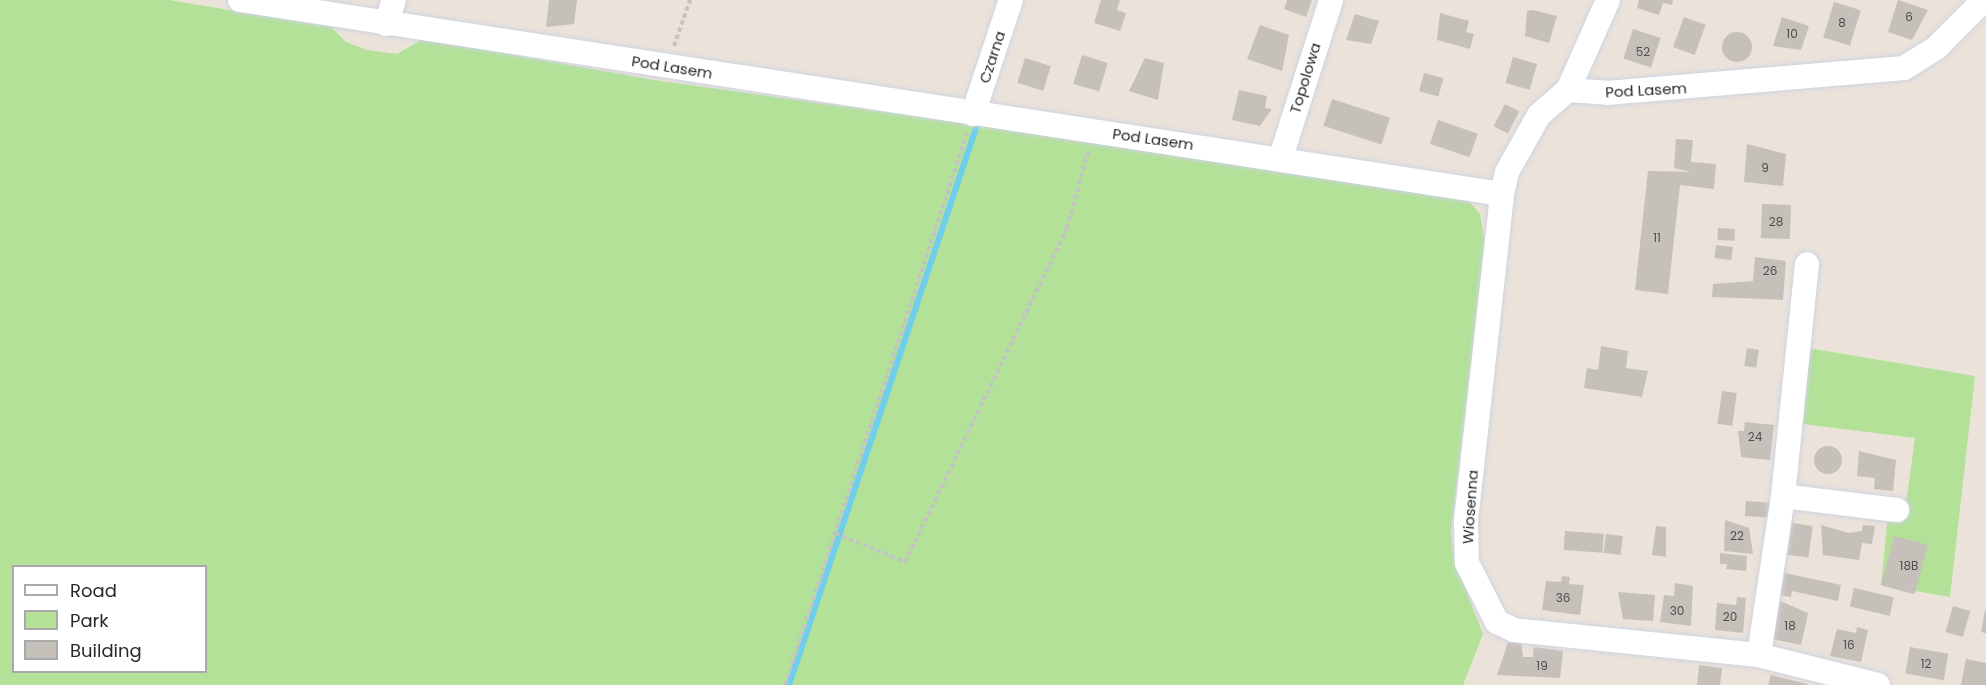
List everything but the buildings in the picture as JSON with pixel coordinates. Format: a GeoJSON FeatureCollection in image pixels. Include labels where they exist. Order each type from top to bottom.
{"type":"FeatureCollection","features":[{"type":"Feature","properties":{"kind":"street","name":"Pod Lasem"},"geometry":{"type":"LineString","coordinates":[[240,0],[973,114],[1281,157],[1502,194]]}},
{"type":"Feature","properties":{"kind":"street"},"geometry":{"type":"LineString","coordinates":[[387,24],[394,0]]}},
{"type":"Feature","properties":{"kind":"street","name":"Czarna"},"geometry":{"type":"LineString","coordinates":[[973,114],[1011,0]]}},
{"type":"Feature","properties":{"kind":"street","name":"Topolowa"},"geometry":{"type":"LineString","coordinates":[[1281,157],[1330,0]]}},
{"type":"Feature","properties":{"kind":"street"},"geometry":{"type":"LineString","coordinates":[[1502,194],[1507,172],[1539,115],[1568,90],[1608,0]]}},
{"type":"Feature","properties":{"kind":"street","name":"Pod Lasem"},"geometry":{"type":"LineString","coordinates":[[1568,90],[1607,93],[1904,68],[1937,47],[1984,0]]}},
{"type":"Feature","properties":{"kind":"street","name":"Wiosenna"},"geometry":{"type":"LineString","coordinates":[[1502,194],[1466,521],[1467,563],[1497,622],[1514,630],[1759,655],[1878,685]]}},
{"type":"Feature","properties":{"kind":"street"},"geometry":{"type":"LineString","coordinates":[[1759,655],[1783,496],[1807,264]]}},
{"type":"Feature","properties":{"kind":"street"},"geometry":{"type":"LineString","coordinates":[[1783,496],[1897,510]]}},
{"type":"Feature","properties":{"kind":"path"},"geometry":{"type":"LineString","coordinates":[[667,67],[690,0]]}},
{"type":"Feature","properties":{"kind":"path"},"geometry":{"type":"LineString","coordinates":[[785,685],[837,533],[973,114]]}},
{"type":"Feature","properties":{"kind":"path"},"geometry":{"type":"LineString","coordinates":[[837,533],[904,562],[1067,228],[1094,131]]}},
{"type":"Feature","properties":{"kind":"green space"},"geometry":{"type":"Polygon","coordinates":[[[0,0],[169,0],[331,27],[346,42],[367,50],[397,54],[423,39],[654,80],[1445,189],[1467,199],[1480,214],[1485,244],[1451,532],[1454,560],[1483,634],[1463,685],[0,685],[0,0]]]}},
{"type":"Feature","properties":{"kind":"green space"},"geometry":{"type":"Polygon","coordinates":[[[1808,348],[1975,376],[1950,597],[1881,585],[1888,516],[1906,503],[1915,438],[1795,423],[1808,348]]]}},
{"type":"Feature","properties":{"kind":"waterway"},"geometry":{"type":"LineString","coordinates":[[789,685],[976,128]]}}]}
